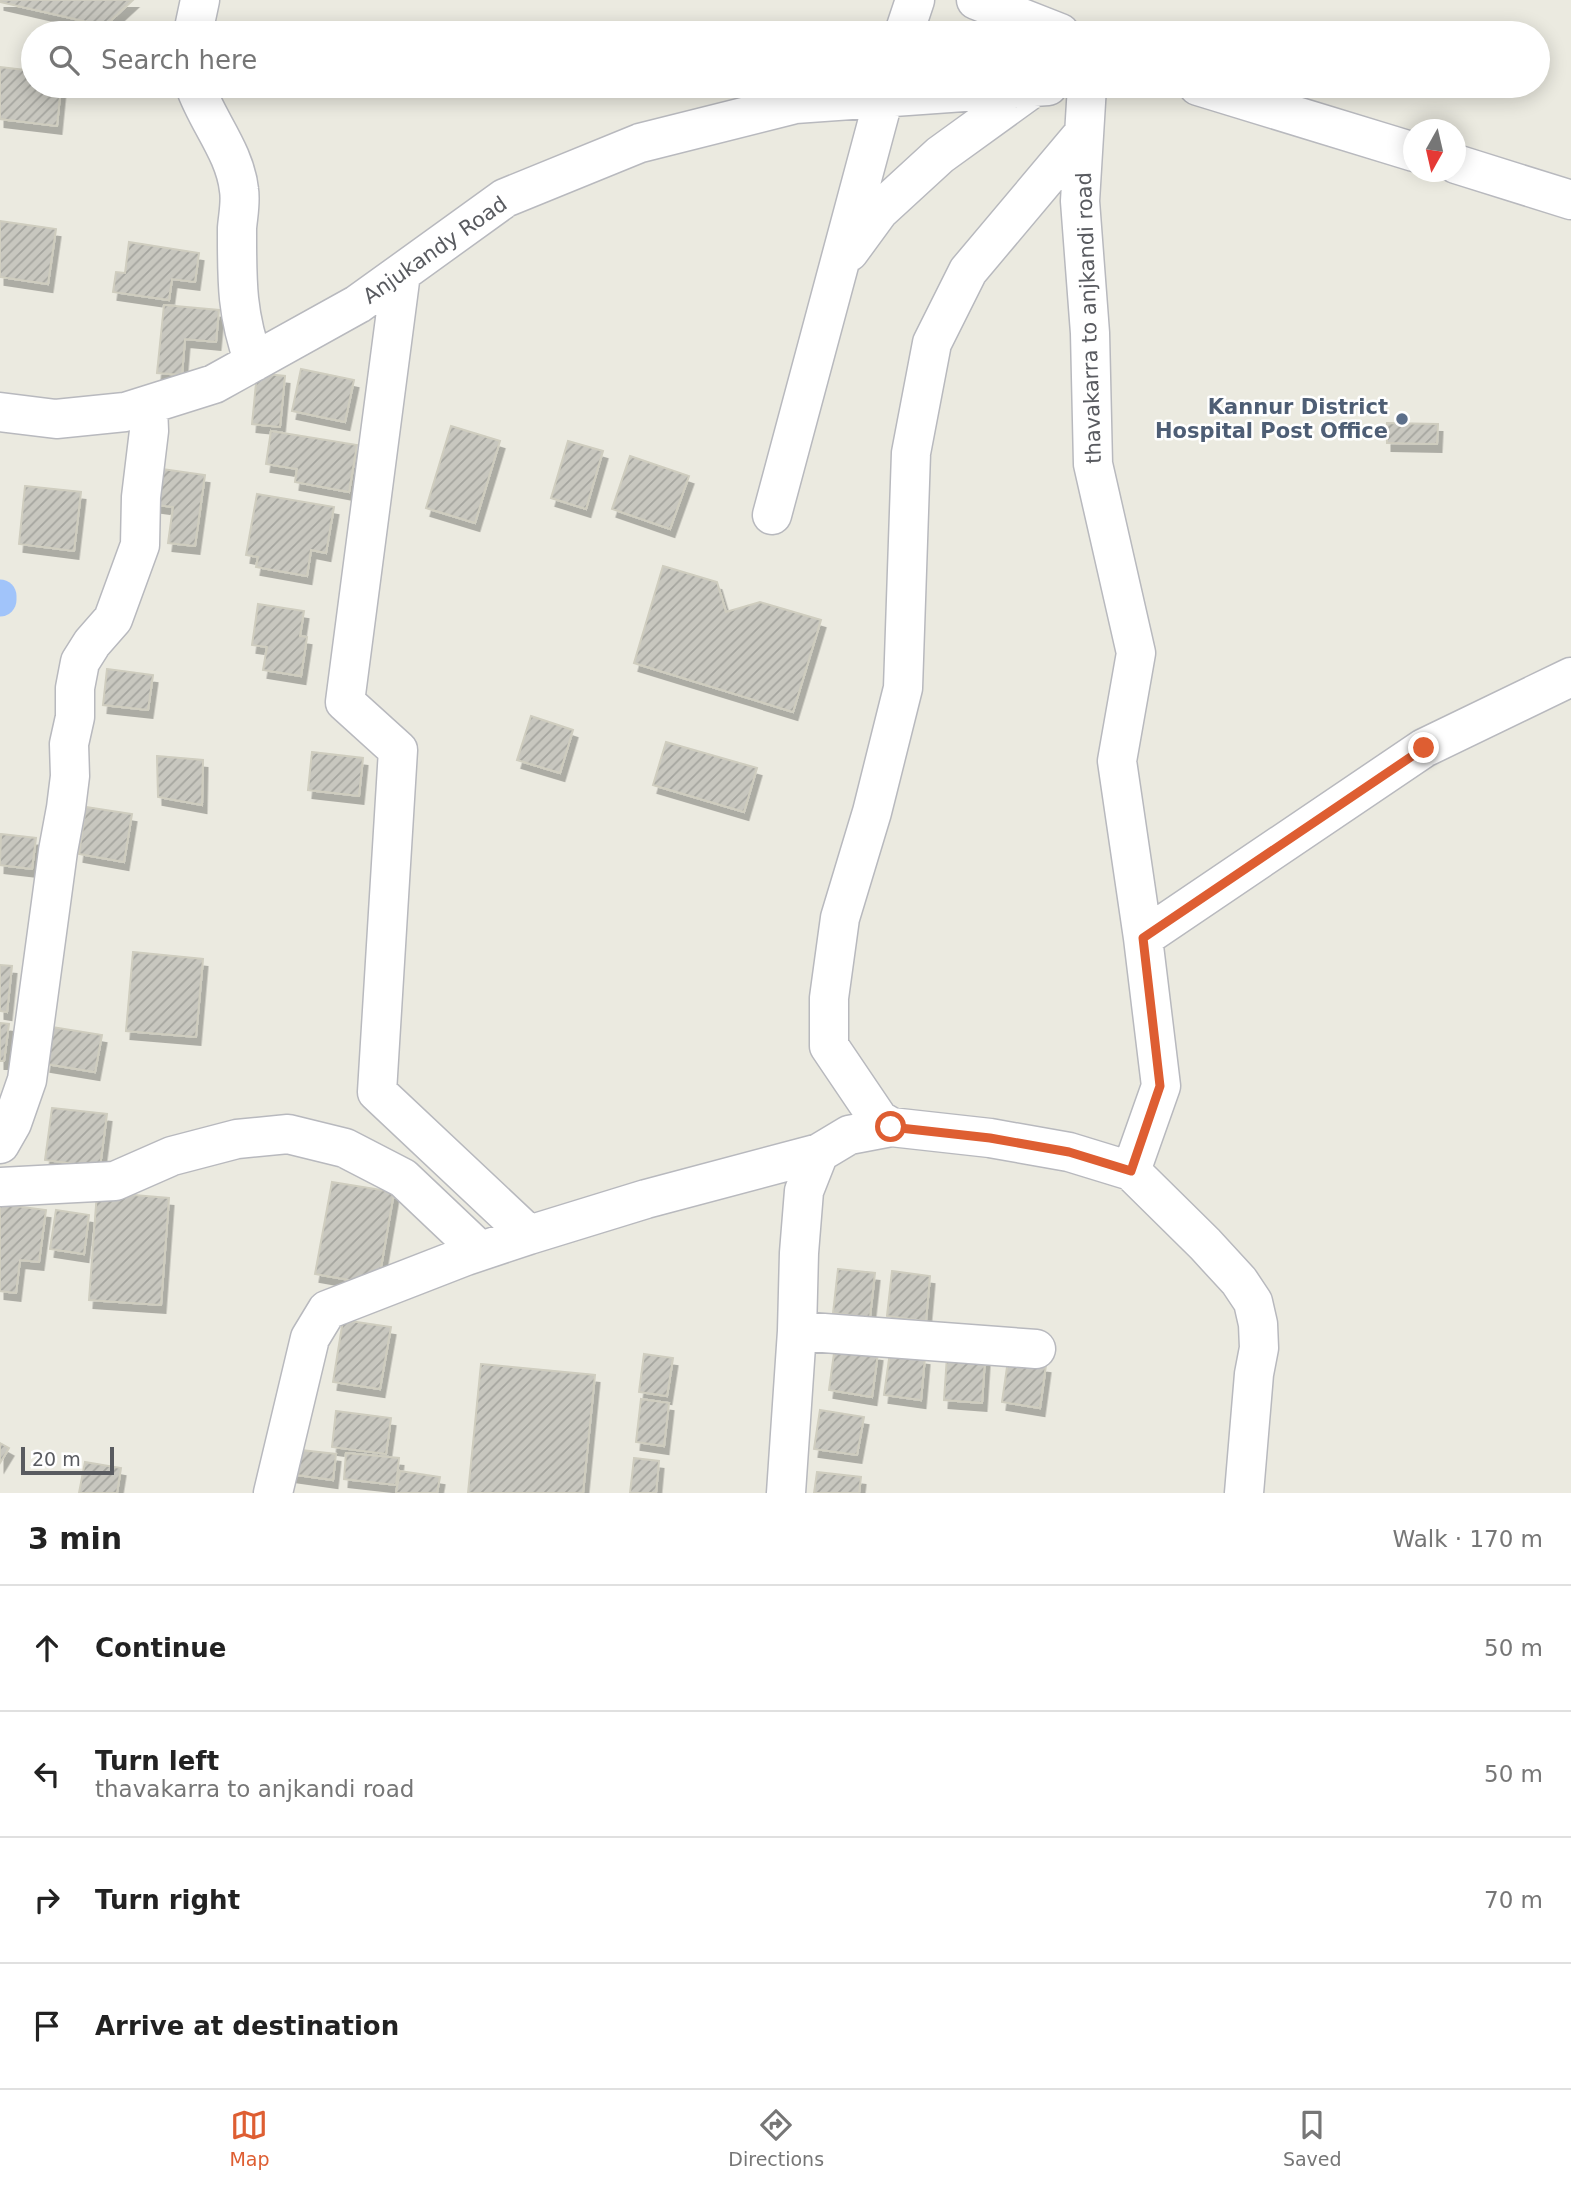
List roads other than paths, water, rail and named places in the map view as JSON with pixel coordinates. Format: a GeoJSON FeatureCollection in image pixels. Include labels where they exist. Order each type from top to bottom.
{"type":"FeatureCollection","features":[{"type":"Feature","properties":{"kind":"street"},"geometry":{"type":"LineString","coordinates":[[196,21],[200,0]]}},
{"type":"Feature","properties":{"kind":"street"},"geometry":{"type":"LineString","coordinates":[[908,21],[915,0]]}},
{"type":"Feature","properties":{"kind":"street"},"geometry":{"type":"LineString","coordinates":[[976,0],[1029,21]]}},
{"type":"Feature","properties":{"kind":"street"},"geometry":{"type":"LineString","coordinates":[[199,98],[229,153],[239,190],[237,288],[244,334],[254,362]]}},
{"type":"Feature","properties":{"kind":"street","name":"Anjukandy Road"},"geometry":{"type":"LineString","coordinates":[[0,412],[56,419],[125,412],[214,384],[358,304],[505,198],[640,143],[795,104],[837,98]]}},
{"type":"Feature","properties":{"kind":"street"},"geometry":{"type":"LineString","coordinates":[[772,515],[884,98]]}},
{"type":"Feature","properties":{"kind":"street"},"geometry":{"type":"LineString","coordinates":[[838,267],[879,211],[940,155],[1019,98]]}},
{"type":"Feature","properties":{"kind":"street","name":"thavakarra to anjkandi road"},"geometry":{"type":"LineString","coordinates":[[1086,98],[1080,201],[1090,333],[1093,464],[1136,653],[1117,761],[1143,938],[1160,1086],[1131,1171]]}},
{"type":"Feature","properties":{"kind":"street"},"geometry":{"type":"LineString","coordinates":[[1237,98],[1403,149]]}},
{"type":"Feature","properties":{"kind":"street"},"geometry":{"type":"LineString","coordinates":[[891,1127],[879,1120],[829,1046],[830,998],[840,918],[872,812],[903,688],[911,453],[932,343],[968,271],[1084,133]]}},
{"type":"Feature","properties":{"kind":"street"},"geometry":{"type":"LineString","coordinates":[[1466,167],[1571,200]]}},
{"type":"Feature","properties":{"kind":"street"},"geometry":{"type":"LineString","coordinates":[[401,273],[345,702],[398,750],[377,1092],[529,1236]]}},
{"type":"Feature","properties":{"kind":"street"},"geometry":{"type":"LineString","coordinates":[[0,1144],[12,1123],[27,1080],[36,1002],[68,797],[69,744],[75,717],[75,688],[80,662],[113,619],[140,545],[141,497],[149,431],[148,405]]}},
{"type":"Feature","properties":{"kind":"street"},"geometry":{"type":"LineString","coordinates":[[1143,938],[1424,748],[1571,677]]}},
{"type":"Feature","properties":{"kind":"street"},"geometry":{"type":"LineString","coordinates":[[273,1493],[310,1338],[327,1310],[480,1251],[646,1199],[819,1153],[849,1135],[891,1127],[990,1138],[1069,1152],[1131,1171],[1205,1244],[1239,1281],[1253,1302],[1258,1324],[1259,1348],[1254,1374],[1244,1493]]}},
{"type":"Feature","properties":{"kind":"street"},"geometry":{"type":"LineString","coordinates":[[0,1187],[115,1181],[172,1156],[237,1139],[288,1134],[345,1148],[403,1178],[480,1251]]}},
{"type":"Feature","properties":{"kind":"street"},"geometry":{"type":"LineString","coordinates":[[786,1493],[804,1191],[819,1153]]}},
{"type":"Feature","properties":{"kind":"street"},"geometry":{"type":"LineString","coordinates":[[797,1331],[1036,1349]]}},
{"type":"Feature","properties":{"kind":"place","name":"Kannur District Hospital Post Office"},"geometry":{"type":"Point","coordinates":[1402,419]}}]}
